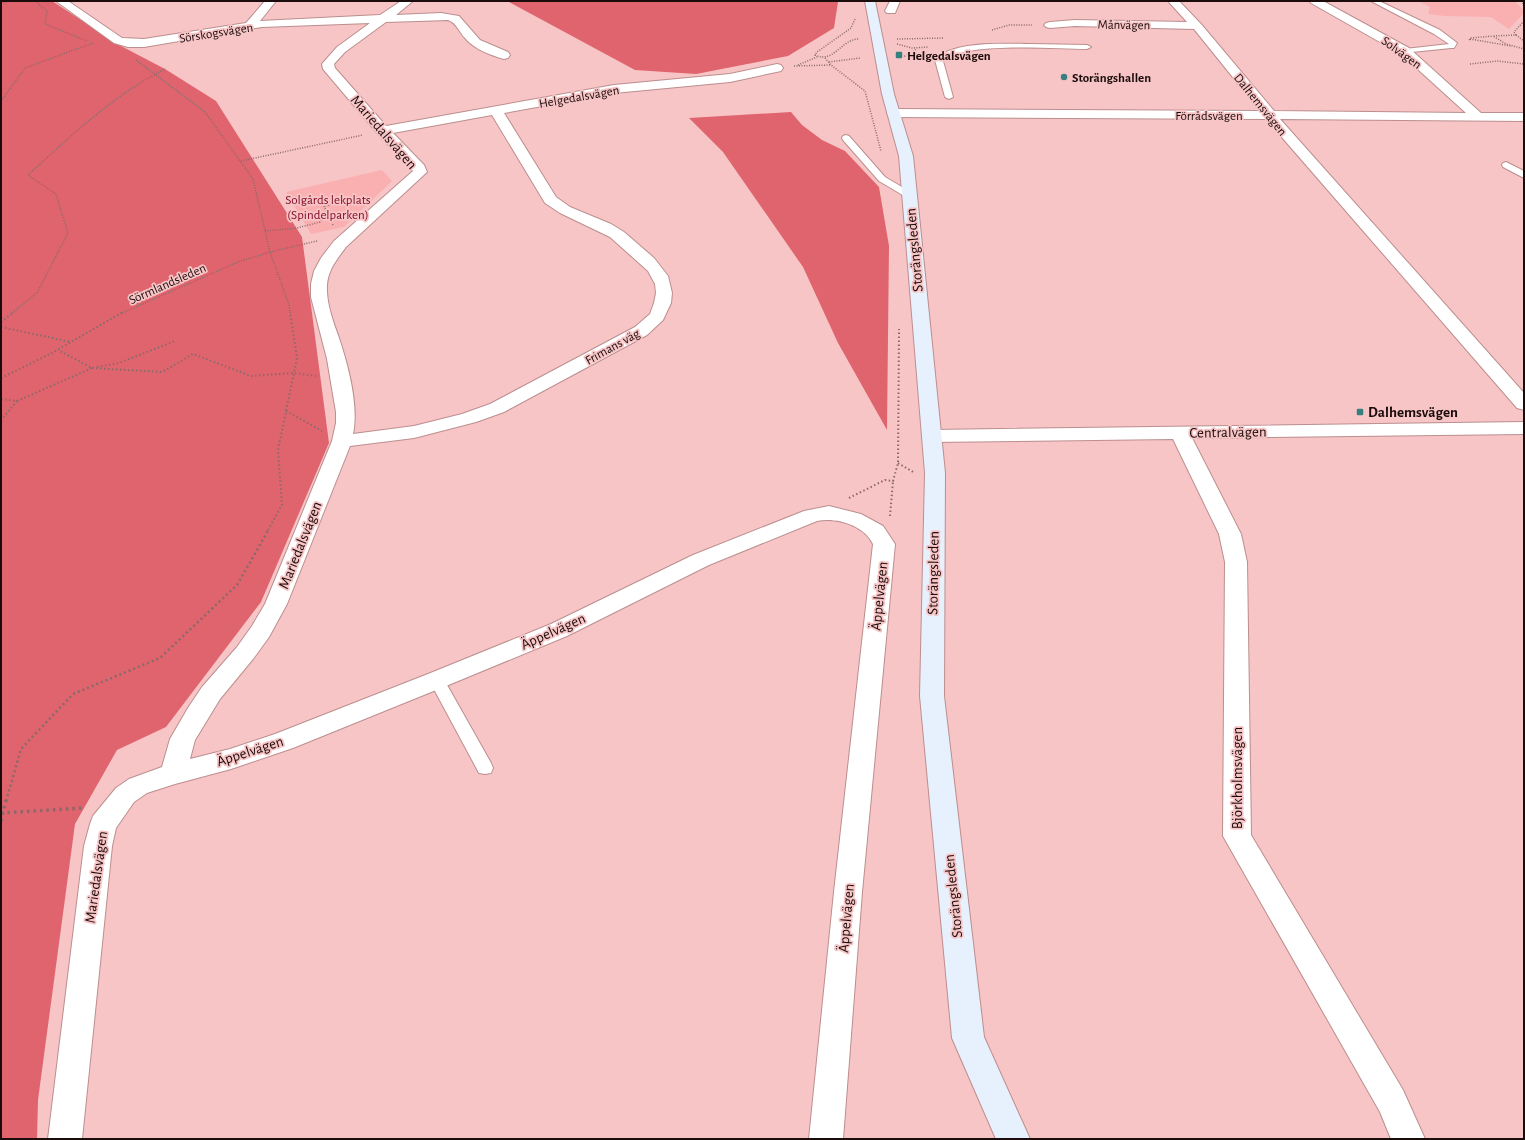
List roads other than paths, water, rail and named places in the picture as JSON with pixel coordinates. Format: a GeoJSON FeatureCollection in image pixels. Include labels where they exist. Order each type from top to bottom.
{"type":"FeatureCollection","features":[{"type":"Feature","properties":{"kind":"main road","name":"Storängsleden"},"geometry":{"type":"LineString","coordinates":[[870,1],[888,94],[906,156],[935,473],[932,696],[968,1038],[1013,1139]]}},
{"type":"Feature","properties":{"kind":"street","name":"Sörskogsvägen"},"geometry":{"type":"LineString","coordinates":[[61,1],[118,41],[128,43],[155,42],[250,26],[441,16],[456,18],[460,21],[472,40],[504,55]]}},
{"type":"Feature","properties":{"kind":"street"},"geometry":{"type":"LineString","coordinates":[[250,26],[271,1]]}},
{"type":"Feature","properties":{"kind":"street","name":"Mariedalsvägen"},"geometry":{"type":"LineString","coordinates":[[65,1139],[98,846],[103,824],[124,795],[138,786],[173,774],[182,739],[223,678],[245,654],[261,631],[276,604],[342,441],[346,417],[336,355],[320,304],[319,284],[323,265],[344,231],[399,192],[420,172],[419,168],[329,69],[328,64],[332,58],[342,50],[408,1]]}},
{"type":"Feature","properties":{"kind":"street","name":"Dalhemsvägen"},"geometry":{"type":"LineString","coordinates":[[1173,1],[1197,26],[1270,116],[1524,404]]}},
{"type":"Feature","properties":{"kind":"street","name":"Solvägen"},"geometry":{"type":"LineString","coordinates":[[1315,1],[1405,51],[1478,117]]}},
{"type":"Feature","properties":{"kind":"street","name":"Månvägen"},"geometry":{"type":"LineString","coordinates":[[1050,25],[1075,23],[1197,26]]}},
{"type":"Feature","properties":{"kind":"street","name":"Helgedalsvägen"},"geometry":{"type":"LineString","coordinates":[[383,130],[614,89],[730,78],[777,68]]}},
{"type":"Feature","properties":{"kind":"street","name":"Frimans väg"},"geometry":{"type":"LineString","coordinates":[[342,441],[414,432],[469,418],[497,408],[641,331],[658,315],[664,292],[659,273],[643,256],[614,232],[564,210],[550,200],[496,110]]}},
{"type":"Feature","properties":{"kind":"street","name":"Förrådsvägen"},"geometry":{"type":"LineString","coordinates":[[894,113],[1524,117]]}},
{"type":"Feature","properties":{"kind":"street","name":"Centralvägen"},"geometry":{"type":"LineString","coordinates":[[932,436],[1524,428]]}},
{"type":"Feature","properties":{"kind":"street","name":"Björkholmsvägen"},"geometry":{"type":"LineString","coordinates":[[1180,433],[1230,534],[1236,562],[1237,836],[1392,1101],[1408,1139]]}},
{"type":"Feature","properties":{"kind":"street","name":"Äppelvägen"},"geometry":{"type":"LineString","coordinates":[[173,774],[231,759],[278,743],[437,680],[559,630],[701,560],[810,516],[828,513],[843,515],[859,521],[876,531],[884,544],[848,892],[826,1139]]}},
{"type":"Feature","properties":{"kind":"lane"},"geometry":{"type":"LineString","coordinates":[[1374,1],[1437,32],[1453,43],[1451,46],[1405,51]]}},
{"type":"Feature","properties":{"kind":"lane"},"geometry":{"type":"LineString","coordinates":[[949,97],[939,60],[944,54],[950,51],[987,46],[1087,47]]}},
{"type":"Feature","properties":{"kind":"lane"},"geometry":{"type":"LineString","coordinates":[[846,138],[882,179],[909,195]]}},
{"type":"Feature","properties":{"kind":"lane"},"geometry":{"type":"LineString","coordinates":[[1506,165],[1524,175]]}},
{"type":"Feature","properties":{"kind":"lane"},"geometry":{"type":"LineString","coordinates":[[437,680],[485,768]]}},
{"type":"Feature","properties":{"kind":"place","name":"Helgedalsvägen"},"geometry":{"type":"Point","coordinates":[899,55]}},
{"type":"Feature","properties":{"kind":"place","name":"Storängshallen"},"geometry":{"type":"Point","coordinates":[1064,77]}},
{"type":"Feature","properties":{"kind":"place","name":"Dalhemsvägen"},"geometry":{"type":"Point","coordinates":[1360,412]}},
{"type":"Feature","properties":{"kind":"park label","name":"Solgårds lekplats (Spindelparken)"},"geometry":{"type":"Point","coordinates":[328,206]}}]}
